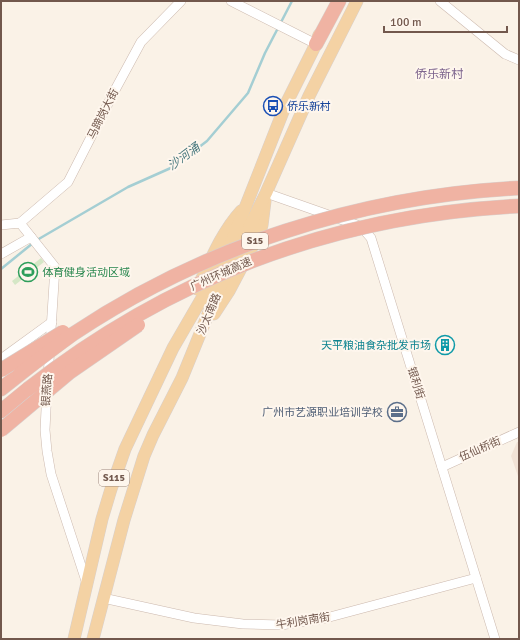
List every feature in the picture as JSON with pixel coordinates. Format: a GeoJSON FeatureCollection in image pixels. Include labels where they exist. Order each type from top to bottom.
{"type":"FeatureCollection","features":[{"type":"Feature","properties":{"kind":"highway"},"geometry":{"type":"LineString","coordinates":[[316,44],[339,1]]}},
{"type":"Feature","properties":{"kind":"highway","name":"广州环城高速"},"geometry":{"type":"LineString","coordinates":[[1,389],[74,334],[101,317],[154,287],[222,254],[281,232],[344,214],[428,198],[519,188]]}},
{"type":"Feature","properties":{"kind":"highway","name":"广州环城高速"},"geometry":{"type":"LineString","coordinates":[[1,411],[62,363],[116,328],[177,294],[229,270],[285,249],[362,228],[432,215],[519,206]]}},
{"type":"Feature","properties":{"kind":"highway"},"geometry":{"type":"LineString","coordinates":[[1,370],[88,318],[194,267]]}},
{"type":"Feature","properties":{"kind":"highway"},"geometry":{"type":"LineString","coordinates":[[1,430],[49,389],[85,361],[182,295],[211,278],[229,270]]}},
{"type":"Feature","properties":{"kind":"main road"},"geometry":{"type":"LineString","coordinates":[[316,44],[323,20],[331,1]]}},
{"type":"Feature","properties":{"kind":"main road"},"geometry":{"type":"LineString","coordinates":[[266,193],[309,96],[357,1]]}},
{"type":"Feature","properties":{"kind":"main road","name":"沙太南路"},"geometry":{"type":"LineString","coordinates":[[74,639],[107,503],[125,449],[156,380],[184,328],[191,302],[222,238],[234,219],[247,204],[286,104],[316,44]]}},
{"type":"Feature","properties":{"kind":"main road","name":"沙太南路"},"geometry":{"type":"LineString","coordinates":[[93,639],[102,598],[144,456],[182,378],[203,327],[222,304],[260,232],[266,193]]}},
{"type":"Feature","properties":{"kind":"street","name":"马蹄岗大街"},"geometry":{"type":"LineString","coordinates":[[20,222],[68,182],[141,42],[181,1]]}},
{"type":"Feature","properties":{"kind":"street"},"geometry":{"type":"LineString","coordinates":[[231,1],[316,44]]}},
{"type":"Feature","properties":{"kind":"street"},"geometry":{"type":"LineString","coordinates":[[440,1],[505,54],[519,60]]}},
{"type":"Feature","properties":{"kind":"street","name":"银利街"},"geometry":{"type":"LineString","coordinates":[[266,193],[354,224],[364,230],[371,238],[495,639]]}},
{"type":"Feature","properties":{"kind":"street"},"geometry":{"type":"LineString","coordinates":[[1,225],[20,222]]}},
{"type":"Feature","properties":{"kind":"street","name":"银燕路"},"geometry":{"type":"LineString","coordinates":[[20,222],[56,268],[46,409],[45,430],[47,451],[51,474],[87,584]]}},
{"type":"Feature","properties":{"kind":"street"},"geometry":{"type":"LineString","coordinates":[[1,254],[32,237]]}},
{"type":"Feature","properties":{"kind":"street"},"geometry":{"type":"LineString","coordinates":[[1,358],[52,322]]}},
{"type":"Feature","properties":{"kind":"street","name":"伍仙桥街"},"geometry":{"type":"LineString","coordinates":[[442,467],[519,432]]}},
{"type":"Feature","properties":{"kind":"street","name":"牛利岗南街"},"geometry":{"type":"LineString","coordinates":[[102,598],[151,610],[194,618],[243,624],[281,625],[326,618],[476,578]]}},
{"type":"Feature","properties":{"kind":"shaded area"},"geometry":{"type":"Polygon","coordinates":[[[517,442],[519,442],[519,479],[511,456],[517,442]]]}},
{"type":"Feature","properties":{"kind":"green space","name":"体育健身活动区域"},"geometry":{"type":"Polygon","coordinates":[[[41,258],[44,262],[15,285],[12,281],[41,258]]]}},
{"type":"Feature","properties":{"kind":"waterway","name":"沙河涌"},"geometry":{"type":"LineString","coordinates":[[37,240],[128,187],[173,167],[207,141],[248,93],[265,53],[292,1]]}},
{"type":"Feature","properties":{"kind":"waterway","name":"沙河涌"},"geometry":{"type":"LineString","coordinates":[[1,269],[33,243]]}},
{"type":"Feature","properties":{"kind":"place","name":"侨乐新村"},"geometry":{"type":"Point","coordinates":[273,106]}},
{"type":"Feature","properties":{"kind":"place","name":"体育健身活动区域"},"geometry":{"type":"Point","coordinates":[28,272]}},
{"type":"Feature","properties":{"kind":"place","name":"天平粮油食杂批发市场"},"geometry":{"type":"Point","coordinates":[445,345]}},
{"type":"Feature","properties":{"kind":"place","name":"广州市艺源职业培训学校"},"geometry":{"type":"Point","coordinates":[397,412]}},
{"type":"Feature","properties":{"kind":"district","name":"侨乐新村"},"geometry":{"type":"Point","coordinates":[439,74]}}]}
